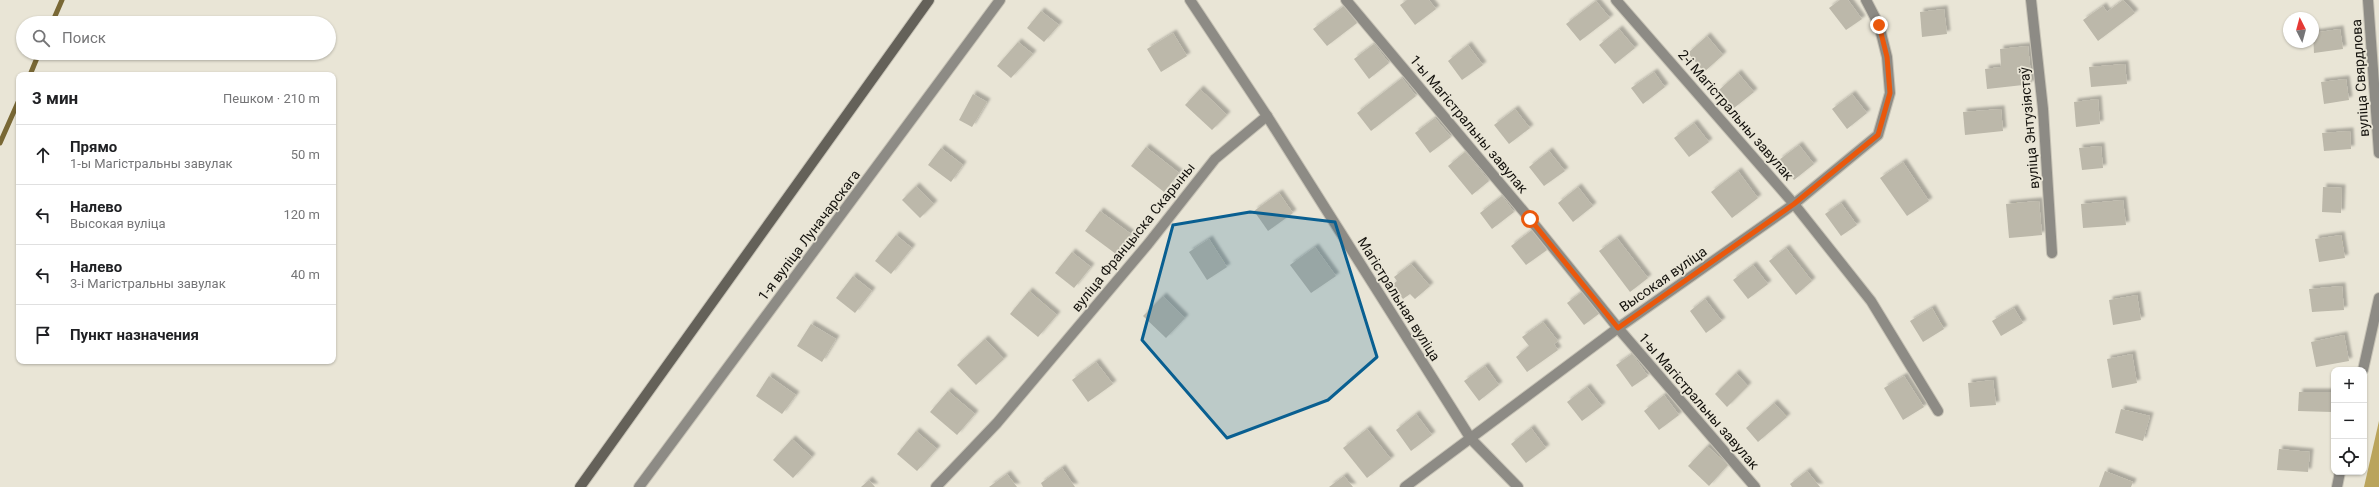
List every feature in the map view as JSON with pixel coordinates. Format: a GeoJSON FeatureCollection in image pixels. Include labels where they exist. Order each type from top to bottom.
{"type":"FeatureCollection","features":[{"type":"Feature","properties":{"kind":"street"},"geometry":{"type":"LineString","coordinates":[[580,487],[929,0]]}},
{"type":"Feature","properties":{"kind":"street","name":"1-я вуліца Луначарскага"},"geometry":{"type":"LineString","coordinates":[[639,487],[1000,0]]}},
{"type":"Feature","properties":{"kind":"street"},"geometry":{"type":"LineString","coordinates":[[1190,0],[1267,116]]}},
{"type":"Feature","properties":{"kind":"street","name":"1-ы Магістральны завулак"},"geometry":{"type":"LineString","coordinates":[[1346,0],[1530,219],[1618,328],[1755,487]]}},
{"type":"Feature","properties":{"kind":"street","name":"2-і Магістральны завулак"},"geometry":{"type":"LineString","coordinates":[[1616,0],[1794,204],[1871,301],[1938,411]]}},
{"type":"Feature","properties":{"kind":"street","name":"Высокая вуліца"},"geometry":{"type":"LineString","coordinates":[[1405,487],[1618,328],[1794,204],[1878,135],[1890,93],[1887,57],[1879,25],[1866,0]]}},
{"type":"Feature","properties":{"kind":"street","name":"вуліца Энтузіястаў"},"geometry":{"type":"LineString","coordinates":[[2031,0],[2043,110],[2052,253]]}},
{"type":"Feature","properties":{"kind":"street","name":"вуліца Свярдлова"},"geometry":{"type":"LineString","coordinates":[[2368,0],[2379,153]]}},
{"type":"Feature","properties":{"kind":"street","name":"Магістральная вуліца"},"geometry":{"type":"LineString","coordinates":[[1267,116],[1471,439],[1518,487]]}},
{"type":"Feature","properties":{"kind":"street","name":"вуліца Францыска Скарыны"},"geometry":{"type":"LineString","coordinates":[[936,487],[997,423],[1148,244],[1215,159],[1267,116]]}},
{"type":"Feature","properties":{"kind":"street"},"geometry":{"type":"LineString","coordinates":[[2364,367],[2379,298]]}},
{"type":"Feature","properties":{"kind":"street"},"geometry":{"type":"LineString","coordinates":[[2337,487],[2339,475]]}},
{"type":"Feature","properties":{"kind":"highlighted area"},"geometry":{"type":"Polygon","coordinates":[[[1250,212],[1335,222],[1377,357],[1328,400],[1227,438],[1142,340],[1173,225],[1250,212]]]}},
{"type":"Feature","properties":{"kind":"shaded area"},"geometry":{"type":"Polygon","coordinates":[[[2379,421],[2379,487],[2364,487],[2379,421]]]}},
{"type":"Feature","properties":{"kind":"building"},"geometry":{"type":"Polygon","coordinates":[[[1407,0],[1429,0],[1436,9],[1415,25],[1400,5],[1407,0]]]}},
{"type":"Feature","properties":{"kind":"building"},"geometry":{"type":"Polygon","coordinates":[[[1840,0],[1848,0],[1862,19],[1846,30],[1829,8],[1840,0]]]}},
{"type":"Feature","properties":{"kind":"building"},"geometry":{"type":"Polygon","coordinates":[[[2123,0],[2135,13],[2098,41],[2083,20],[2103,6],[2107,12],[2123,0]]]}},
{"type":"Feature","properties":{"kind":"building"},"geometry":{"type":"Polygon","coordinates":[[[1596,1],[1610,18],[1580,41],[1566,24],[1596,1]]]}},
{"type":"Feature","properties":{"kind":"building"},"geometry":{"type":"Polygon","coordinates":[[[1344,6],[1357,23],[1327,46],[1313,29],[1344,6]]]}},
{"type":"Feature","properties":{"kind":"building"},"geometry":{"type":"Polygon","coordinates":[[[1944,9],[1947,34],[1922,37],[1920,12],[1944,9]]]}},
{"type":"Feature","properties":{"kind":"building"},"geometry":{"type":"Polygon","coordinates":[[[1041,11],[1059,25],[1044,42],[1027,28],[1041,11]]]}},
{"type":"Feature","properties":{"kind":"building"},"geometry":{"type":"Polygon","coordinates":[[[1619,29],[1635,48],[1615,64],[1599,45],[1619,29]]]}},
{"type":"Feature","properties":{"kind":"building"},"geometry":{"type":"Polygon","coordinates":[[[2340,29],[2343,49],[2314,53],[2314,48],[2319,48],[2319,32],[2340,29]]]}},
{"type":"Feature","properties":{"kind":"building"},"geometry":{"type":"Polygon","coordinates":[[[1173,33],[1187,56],[1161,72],[1147,49],[1173,33]]]}},
{"type":"Feature","properties":{"kind":"building"},"geometry":{"type":"Polygon","coordinates":[[[1707,36],[1723,55],[1704,72],[1688,53],[1707,36]]]}},
{"type":"Feature","properties":{"kind":"building"},"geometry":{"type":"Polygon","coordinates":[[[1018,42],[1033,54],[1011,78],[997,66],[1018,42]]]}},
{"type":"Feature","properties":{"kind":"building"},"geometry":{"type":"Polygon","coordinates":[[[1374,44],[1389,63],[1369,79],[1354,59],[1374,44]]]}},
{"type":"Feature","properties":{"kind":"building"},"geometry":{"type":"Polygon","coordinates":[[[1468,45],[1483,65],[1462,80],[1448,61],[1468,45]]]}},
{"type":"Feature","properties":{"kind":"building"},"geometry":{"type":"Polygon","coordinates":[[[2028,46],[2032,84],[1987,89],[1985,69],[2001,67],[2000,49],[2028,46]]]}},
{"type":"Feature","properties":{"kind":"building"},"geometry":{"type":"Polygon","coordinates":[[[2125,64],[2127,84],[2091,87],[2089,67],[2125,64]]]}},
{"type":"Feature","properties":{"kind":"building"},"geometry":{"type":"Polygon","coordinates":[[[1654,72],[1665,87],[1643,104],[1631,88],[1654,72]]]}},
{"type":"Feature","properties":{"kind":"building"},"geometry":{"type":"Polygon","coordinates":[[[1738,73],[1754,92],[1734,108],[1719,90],[1738,73]]]}},
{"type":"Feature","properties":{"kind":"building"},"geometry":{"type":"Polygon","coordinates":[[[1402,78],[1416,96],[1371,131],[1357,113],[1402,78]]]}},
{"type":"Feature","properties":{"kind":"building"},"geometry":{"type":"Polygon","coordinates":[[[2346,79],[2349,100],[2324,104],[2321,82],[2346,79]]]}},
{"type":"Feature","properties":{"kind":"building"},"geometry":{"type":"Polygon","coordinates":[[[1200,89],[1227,115],[1212,130],[1185,105],[1200,89]]]}},
{"type":"Feature","properties":{"kind":"building"},"geometry":{"type":"Polygon","coordinates":[[[973,94],[987,102],[972,127],[959,120],[973,94]]]}},
{"type":"Feature","properties":{"kind":"building"},"geometry":{"type":"Polygon","coordinates":[[[1852,94],[1867,113],[1847,129],[1832,109],[1852,94]]]}},
{"type":"Feature","properties":{"kind":"building"},"geometry":{"type":"Polygon","coordinates":[[[2098,99],[2100,124],[2076,127],[2074,102],[2098,99]]]}},
{"type":"Feature","properties":{"kind":"building"},"geometry":{"type":"Polygon","coordinates":[[[1515,109],[1530,128],[1509,144],[1494,125],[1515,109]]]}},
{"type":"Feature","properties":{"kind":"building"},"geometry":{"type":"Polygon","coordinates":[[[2001,109],[2003,131],[1965,135],[1963,112],[2001,109]]]}},
{"type":"Feature","properties":{"kind":"building"},"geometry":{"type":"Polygon","coordinates":[[[1435,118],[1451,137],[1430,153],[1415,133],[1435,118]]]}},
{"type":"Feature","properties":{"kind":"building"},"geometry":{"type":"Polygon","coordinates":[[[1694,123],[1709,142],[1689,157],[1674,138],[1694,123]]]}},
{"type":"Feature","properties":{"kind":"building"},"geometry":{"type":"Polygon","coordinates":[[[2350,131],[2351,149],[2324,151],[2322,133],[2350,131]]]}},
{"type":"Feature","properties":{"kind":"building"},"geometry":{"type":"Polygon","coordinates":[[[1799,145],[1814,164],[1794,180],[1779,160],[1799,145]]]}},
{"type":"Feature","properties":{"kind":"building"},"geometry":{"type":"Polygon","coordinates":[[[2101,146],[2103,168],[2082,170],[2079,148],[2101,146]]]}},
{"type":"Feature","properties":{"kind":"building"},"geometry":{"type":"Polygon","coordinates":[[[1146,147],[1179,173],[1164,192],[1131,166],[1146,147]]]}},
{"type":"Feature","properties":{"kind":"building"},"geometry":{"type":"Polygon","coordinates":[[[941,148],[963,165],[951,182],[928,165],[941,148]]]}},
{"type":"Feature","properties":{"kind":"building"},"geometry":{"type":"Polygon","coordinates":[[[1549,151],[1565,171],[1544,186],[1529,167],[1549,151]]]}},
{"type":"Feature","properties":{"kind":"building"},"geometry":{"type":"Polygon","coordinates":[[[1465,152],[1489,181],[1472,195],[1448,166],[1465,152]]]}},
{"type":"Feature","properties":{"kind":"building"},"geometry":{"type":"Polygon","coordinates":[[[1903,162],[1929,201],[1907,216],[1880,178],[1903,162]]]}},
{"type":"Feature","properties":{"kind":"building"},"geometry":{"type":"Polygon","coordinates":[[[1738,171],[1758,198],[1732,218],[1711,192],[1738,171]]]}},
{"type":"Feature","properties":{"kind":"building"},"geometry":{"type":"Polygon","coordinates":[[[916,186],[934,204],[920,218],[902,200],[916,186]]]}},
{"type":"Feature","properties":{"kind":"building"},"geometry":{"type":"Polygon","coordinates":[[[1578,187],[1593,206],[1573,222],[1558,203],[1578,187]]]}},
{"type":"Feature","properties":{"kind":"building"},"geometry":{"type":"Polygon","coordinates":[[[2323,187],[2342,188],[2341,213],[2322,212],[2323,187]]]}},
{"type":"Feature","properties":{"kind":"building"},"geometry":{"type":"Polygon","coordinates":[[[1279,193],[1293,213],[1268,231],[1254,211],[1279,193]]]}},
{"type":"Feature","properties":{"kind":"building"},"geometry":{"type":"Polygon","coordinates":[[[1502,196],[1514,212],[1492,229],[1480,213],[1502,196]]]}},
{"type":"Feature","properties":{"kind":"building"},"geometry":{"type":"Polygon","coordinates":[[[2123,200],[2126,225],[2083,228],[2081,204],[2123,200]]]}},
{"type":"Feature","properties":{"kind":"building"},"geometry":{"type":"Polygon","coordinates":[[[2039,201],[2042,235],[2009,238],[2006,204],[2039,201]]]}},
{"type":"Feature","properties":{"kind":"building"},"geometry":{"type":"Polygon","coordinates":[[[1841,203],[1857,225],[1841,236],[1825,214],[1841,203]]]}},
{"type":"Feature","properties":{"kind":"building"},"geometry":{"type":"Polygon","coordinates":[[[1100,211],[1131,234],[1116,254],[1085,231],[1100,211]]]}},
{"type":"Feature","properties":{"kind":"building"},"geometry":{"type":"Polygon","coordinates":[[[1532,230],[1547,250],[1526,265],[1511,246],[1532,230]]]}},
{"type":"Feature","properties":{"kind":"building"},"geometry":{"type":"Polygon","coordinates":[[[896,235],[912,248],[891,274],[875,261],[896,235]]]}},
{"type":"Feature","properties":{"kind":"building"},"geometry":{"type":"Polygon","coordinates":[[[2341,235],[2345,258],[2319,262],[2315,239],[2341,235]]]}},
{"type":"Feature","properties":{"kind":"building"},"geometry":{"type":"Polygon","coordinates":[[[1617,238],[1648,278],[1630,292],[1599,251],[1617,238]]]}},
{"type":"Feature","properties":{"kind":"building"},"geometry":{"type":"Polygon","coordinates":[[[1209,239],[1227,267],[1207,280],[1189,252],[1209,239]]]}},
{"type":"Feature","properties":{"kind":"building"},"geometry":{"type":"Polygon","coordinates":[[[1315,247],[1336,276],[1311,293],[1290,265],[1315,247]]]}},
{"type":"Feature","properties":{"kind":"building"},"geometry":{"type":"Polygon","coordinates":[[[1786,248],[1812,281],[1796,295],[1769,261],[1786,248]]]}},
{"type":"Feature","properties":{"kind":"building"},"geometry":{"type":"Polygon","coordinates":[[[1072,252],[1091,267],[1074,288],[1055,273],[1072,252]]]}},
{"type":"Feature","properties":{"kind":"building"},"geometry":{"type":"Polygon","coordinates":[[[1411,264],[1430,286],[1415,299],[1410,294],[1403,299],[1392,285],[1397,281],[1394,277],[1411,264]]]}},
{"type":"Feature","properties":{"kind":"building"},"geometry":{"type":"Polygon","coordinates":[[[1753,265],[1768,284],[1748,299],[1733,280],[1753,265]]]}},
{"type":"Feature","properties":{"kind":"building"},"geometry":{"type":"Polygon","coordinates":[[[853,276],[872,291],[855,313],[836,298],[853,276]]]}},
{"type":"Feature","properties":{"kind":"building"},"geometry":{"type":"Polygon","coordinates":[[[2342,286],[2344,310],[2312,312],[2309,289],[2342,286]]]}},
{"type":"Feature","properties":{"kind":"building"},"geometry":{"type":"Polygon","coordinates":[[[1029,291],[1057,315],[1038,337],[1010,314],[1029,291]]]}},
{"type":"Feature","properties":{"kind":"building"},"geometry":{"type":"Polygon","coordinates":[[[1583,291],[1600,313],[1584,325],[1567,303],[1583,291]]]}},
{"type":"Feature","properties":{"kind":"building"},"geometry":{"type":"Polygon","coordinates":[[[2137,295],[2141,320],[2113,325],[2109,300],[2137,295]]]}},
{"type":"Feature","properties":{"kind":"building"},"geometry":{"type":"Polygon","coordinates":[[[1163,296],[1185,318],[1166,338],[1143,316],[1163,296]]]}},
{"type":"Feature","properties":{"kind":"building"},"geometry":{"type":"Polygon","coordinates":[[[1705,299],[1722,321],[1706,333],[1690,311],[1705,299]]]}},
{"type":"Feature","properties":{"kind":"building"},"geometry":{"type":"Polygon","coordinates":[[[1932,308],[1944,329],[1923,342],[1910,321],[1932,308]]]}},
{"type":"Feature","properties":{"kind":"building"},"geometry":{"type":"Polygon","coordinates":[[[2014,308],[2023,323],[2001,336],[1992,321],[2014,308]]]}},
{"type":"Feature","properties":{"kind":"building"},"geometry":{"type":"Polygon","coordinates":[[[1543,322],[1558,341],[1554,344],[1558,350],[1527,372],[1516,357],[1529,346],[1522,337],[1543,322]]]}},
{"type":"Feature","properties":{"kind":"building"},"geometry":{"type":"Polygon","coordinates":[[[811,324],[836,339],[822,362],[797,346],[811,324]]]}},
{"type":"Feature","properties":{"kind":"building"},"geometry":{"type":"Polygon","coordinates":[[[2344,335],[2349,361],[2316,367],[2311,342],[2344,335]]]}},
{"type":"Feature","properties":{"kind":"building"},"geometry":{"type":"Polygon","coordinates":[[[985,339],[1004,359],[976,385],[957,365],[985,339]]]}},
{"type":"Feature","properties":{"kind":"building"},"geometry":{"type":"Polygon","coordinates":[[[1632,354],[1648,376],[1632,387],[1616,365],[1632,354]]]}},
{"type":"Feature","properties":{"kind":"building"},"geometry":{"type":"Polygon","coordinates":[[[2132,354],[2137,383],[2112,388],[2107,359],[2132,354]]]}},
{"type":"Feature","properties":{"kind":"building"},"geometry":{"type":"Polygon","coordinates":[[[1096,362],[1113,384],[1088,402],[1072,380],[1096,362]]]}},
{"type":"Feature","properties":{"kind":"building"},"geometry":{"type":"Polygon","coordinates":[[[1485,366],[1499,385],[1479,401],[1464,381],[1485,366]]]}},
{"type":"Feature","properties":{"kind":"building"},"geometry":{"type":"Polygon","coordinates":[[[1736,373],[1748,386],[1727,407],[1715,394],[1736,373]]]}},
{"type":"Feature","properties":{"kind":"building"},"geometry":{"type":"Polygon","coordinates":[[[769,376],[796,395],[782,414],[756,396],[769,376]]]}},
{"type":"Feature","properties":{"kind":"building"},"geometry":{"type":"Polygon","coordinates":[[[1904,376],[1924,407],[1903,420],[1884,388],[1904,376]]]}},
{"type":"Feature","properties":{"kind":"building"},"geometry":{"type":"Polygon","coordinates":[[[1993,380],[1996,405],[1970,407],[1968,383],[1993,380]]]}},
{"type":"Feature","properties":{"kind":"building"},"geometry":{"type":"Polygon","coordinates":[[[1587,387],[1602,406],[1582,421],[1567,402],[1587,387]]]}},
{"type":"Feature","properties":{"kind":"building"},"geometry":{"type":"Polygon","coordinates":[[[948,391],[975,414],[957,435],[930,412],[948,391]]]}},
{"type":"Feature","properties":{"kind":"building"},"geometry":{"type":"Polygon","coordinates":[[[2299,392],[2331,392],[2331,412],[2298,411],[2299,392]]]}},
{"type":"Feature","properties":{"kind":"building"},"geometry":{"type":"Polygon","coordinates":[[[1664,395],[1679,415],[1659,430],[1644,411],[1664,395]]]}},
{"type":"Feature","properties":{"kind":"building"},"geometry":{"type":"Polygon","coordinates":[[[1774,403],[1787,417],[1758,442],[1746,428],[1774,403]]]}},
{"type":"Feature","properties":{"kind":"building"},"geometry":{"type":"Polygon","coordinates":[[[2121,409],[2150,416],[2143,441],[2115,433],[2121,409]]]}},
{"type":"Feature","properties":{"kind":"building"},"geometry":{"type":"Polygon","coordinates":[[[1416,414],[1432,435],[1411,451],[1396,430],[1416,414]]]}},
{"type":"Feature","properties":{"kind":"building"},"geometry":{"type":"Polygon","coordinates":[[[1531,428],[1546,448],[1526,463],[1511,444],[1531,428]]]}},
{"type":"Feature","properties":{"kind":"building"},"geometry":{"type":"Polygon","coordinates":[[[1367,429],[1391,459],[1367,478],[1343,448],[1367,429]]]}},
{"type":"Feature","properties":{"kind":"building"},"geometry":{"type":"Polygon","coordinates":[[[916,431],[937,449],[917,471],[897,454],[916,431]]]}},
{"type":"Feature","properties":{"kind":"building"},"geometry":{"type":"Polygon","coordinates":[[[792,439],[812,457],[793,478],[773,460],[792,439]]]}},
{"type":"Feature","properties":{"kind":"building"},"geometry":{"type":"Polygon","coordinates":[[[1707,446],[1728,465],[1709,486],[1688,466],[1707,446]]]}},
{"type":"Feature","properties":{"kind":"building"},"geometry":{"type":"Polygon","coordinates":[[[2279,449],[2310,452],[2308,472],[2277,470],[2279,449]]]}},
{"type":"Feature","properties":{"kind":"building"},"geometry":{"type":"Polygon","coordinates":[[[1062,468],[1075,487],[1043,487],[1041,483],[1062,468]]]}},
{"type":"Feature","properties":{"kind":"building"},"geometry":{"type":"Polygon","coordinates":[[[1807,471],[1820,487],[1792,487],[1790,484],[1807,471]]]}},
{"type":"Feature","properties":{"kind":"building"},"geometry":{"type":"Polygon","coordinates":[[[2105,471],[2133,482],[2131,487],[2099,487],[2105,471]]]}},
{"type":"Feature","properties":{"kind":"building"},"geometry":{"type":"Polygon","coordinates":[[[1007,474],[1017,487],[989,487],[1007,474]]]}},
{"type":"Feature","properties":{"kind":"building"},"geometry":{"type":"Polygon","coordinates":[[[1344,476],[1353,487],[1329,487],[1344,476]]]}},
{"type":"Feature","properties":{"kind":"building"},"geometry":{"type":"Polygon","coordinates":[[[869,480],[875,487],[861,487],[869,480]]]}},
{"type":"Feature","properties":{"kind":"waterway"},"geometry":{"type":"LineString","coordinates":[[55,16],[62,0]]}},
{"type":"Feature","properties":{"kind":"waterway"},"geometry":{"type":"LineString","coordinates":[[31,72],[36,60]]}},
{"type":"Feature","properties":{"kind":"waterway"},"geometry":{"type":"LineString","coordinates":[[0,143],[16,107]]}},
{"type":"Feature","properties":{"kind":"route"},"geometry":{"type":"LineString","coordinates":[[1530,219],[1618,328],[1794,204],[1878,135],[1890,93],[1887,57],[1879,25]]}}]}
